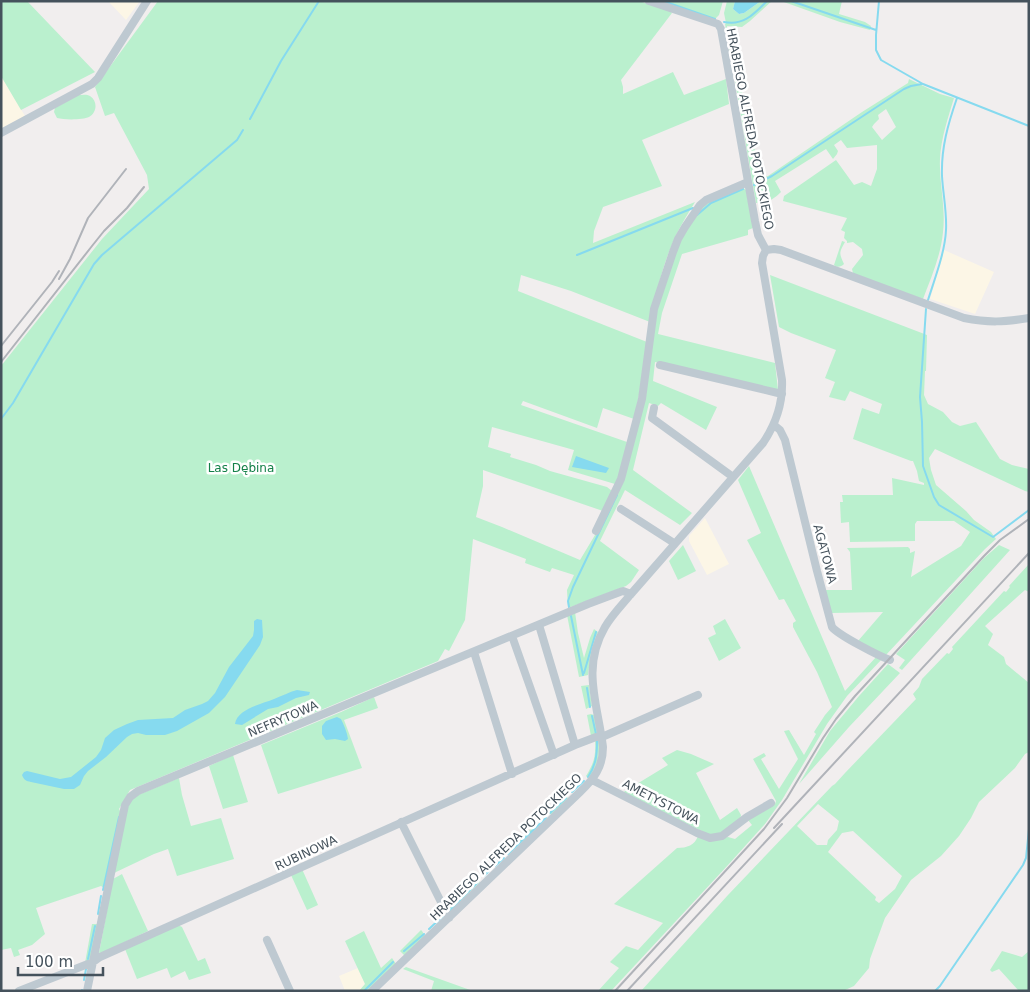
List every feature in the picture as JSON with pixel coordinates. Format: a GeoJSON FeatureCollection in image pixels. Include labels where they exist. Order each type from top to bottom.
{"type":"FeatureCollection","features":[{"type":"Feature","properties":{"kind":"street"},"geometry":{"type":"LineString","coordinates":[[1,133],[92,84],[98,78],[148,1]]}},
{"type":"Feature","properties":{"kind":"street","name":"HRABIEGO ALFREDA POTOCKIEGO"},"geometry":{"type":"LineString","coordinates":[[649,1],[718,24],[721,29],[758,235],[766,250]]}},
{"type":"Feature","properties":{"kind":"street"},"geometry":{"type":"LineString","coordinates":[[596,531],[621,479],[642,399],[654,309],[678,239],[684,227],[706,200],[748,182]]}},
{"type":"Feature","properties":{"kind":"street","name":"HRABIEGO ALFREDA POTOCKIEGO"},"geometry":{"type":"LineString","coordinates":[[372,991],[592,780],[600,767],[603,747],[592,688],[592,672],[596,646],[606,626],[630,594],[763,442],[774,425],[778,413],[782,394],[780,368],[762,263],[762,256],[766,250],[781,250],[964,318],[988,322],[1004,322],[1029,318]]}},
{"type":"Feature","properties":{"kind":"street"},"geometry":{"type":"LineString","coordinates":[[660,365],[782,394]]}},
{"type":"Feature","properties":{"kind":"street"},"geometry":{"type":"LineString","coordinates":[[654,408],[652,418],[733,477]]}},
{"type":"Feature","properties":{"kind":"street","name":"AGATOWA"},"geometry":{"type":"LineString","coordinates":[[774,425],[780,430],[785,440],[832,627],[839,633],[890,660]]}},
{"type":"Feature","properties":{"kind":"street"},"geometry":{"type":"LineString","coordinates":[[621,509],[674,543]]}},
{"type":"Feature","properties":{"kind":"street","name":"NEFRYTOWA"},"geometry":{"type":"LineString","coordinates":[[88,991],[125,805],[130,796],[138,791],[620,592],[630,594]]}},
{"type":"Feature","properties":{"kind":"street"},"geometry":{"type":"LineString","coordinates":[[539,625],[575,745]]}},
{"type":"Feature","properties":{"kind":"street"},"geometry":{"type":"LineString","coordinates":[[512,636],[554,755]]}},
{"type":"Feature","properties":{"kind":"street"},"geometry":{"type":"LineString","coordinates":[[474,652],[512,774]]}},
{"type":"Feature","properties":{"kind":"street","name":"RUBINOWA"},"geometry":{"type":"LineString","coordinates":[[19,991],[94,962],[100,957],[575,745],[591,738],[602,736],[698,695]]}},
{"type":"Feature","properties":{"kind":"street","name":"AMETYSTOWA"},"geometry":{"type":"LineString","coordinates":[[592,780],[710,838],[722,836],[747,817],[771,803]]}},
{"type":"Feature","properties":{"kind":"street"},"geometry":{"type":"LineString","coordinates":[[401,822],[449,918]]}},
{"type":"Feature","properties":{"kind":"street"},"geometry":{"type":"LineString","coordinates":[[267,940],[290,991]]}},
{"type":"Feature","properties":{"kind":"shaded area"},"geometry":{"type":"Polygon","coordinates":[[[108,1],[140,1],[126,20],[108,1]]]}},
{"type":"Feature","properties":{"kind":"shaded area"},"geometry":{"type":"Polygon","coordinates":[[[1,76],[25,116],[1,129],[1,76]]]}},
{"type":"Feature","properties":{"kind":"shaded area"},"geometry":{"type":"Polygon","coordinates":[[[944,250],[994,272],[975,314],[930,299],[944,250]]]}},
{"type":"Feature","properties":{"kind":"shaded area"},"geometry":{"type":"Polygon","coordinates":[[[705,518],[729,564],[707,575],[689,541],[689,536],[705,518]]]}},
{"type":"Feature","properties":{"kind":"shaded area"},"geometry":{"type":"Polygon","coordinates":[[[358,968],[365,984],[359,991],[345,991],[339,976],[358,968]]]}},
{"type":"Feature","properties":{"kind":"green space"},"geometry":{"type":"Polygon","coordinates":[[[1,1],[27,1],[95,72],[21,110],[1,76],[1,1]]]}},
{"type":"Feature","properties":{"kind":"green space","name":"Las Dębina"},"geometry":{"type":"Polygon","coordinates":[[[158,1],[639,1],[672,13],[621,80],[623,94],[673,72],[684,95],[726,79],[729,104],[642,140],[662,186],[603,207],[594,231],[593,243],[695,202],[673,241],[667,256],[650,322],[571,291],[521,275],[518,291],[647,342],[634,419],[603,408],[597,428],[523,401],[521,405],[627,442],[619,478],[615,484],[568,470],[574,450],[492,427],[488,447],[511,454],[510,457],[550,471],[607,487],[612,491],[603,511],[483,470],[483,486],[476,517],[580,560],[612,503],[624,474],[643,403],[657,303],[676,247],[689,222],[698,210],[706,203],[742,187],[746,190],[753,228],[748,230],[748,235],[682,254],[662,313],[658,334],[775,363],[778,390],[655,362],[653,381],[717,407],[706,430],[661,403],[658,406],[649,403],[633,470],[692,513],[680,525],[625,490],[600,541],[639,570],[631,582],[626,586],[568,608],[567,590],[574,575],[552,568],[550,572],[525,563],[526,559],[473,539],[465,620],[449,651],[445,649],[438,661],[130,790],[119,809],[121,813],[106,889],[101,886],[36,908],[45,934],[32,945],[18,950],[20,955],[14,957],[11,948],[1,950],[1,366],[102,239],[149,189],[147,175],[114,113],[105,116],[95,87],[158,1]]]}},
{"type":"Feature","properties":{"kind":"green space"},"geometry":{"type":"Polygon","coordinates":[[[657,1],[723,1],[719,15],[714,20],[657,1]]]}},
{"type":"Feature","properties":{"kind":"green space"},"geometry":{"type":"Polygon","coordinates":[[[727,1],[735,1],[733,9],[739,14],[744,13],[761,1],[772,1],[742,27],[727,26],[728,33],[731,34],[761,177],[768,176],[908,83],[909,79],[940,94],[954,98],[945,128],[941,151],[940,168],[944,214],[942,241],[923,299],[853,273],[852,269],[863,255],[862,249],[853,242],[847,243],[844,238],[845,232],[841,230],[847,218],[783,201],[784,196],[836,160],[854,185],[862,182],[871,186],[877,169],[877,145],[847,148],[841,140],[834,145],[838,151],[833,159],[826,149],[775,181],[781,192],[775,197],[756,203],[724,13],[727,1]],[[886,109],[878,115],[879,119],[872,127],[882,140],[896,127],[886,109]]]}},
{"type":"Feature","properties":{"kind":"green space"},"geometry":{"type":"Polygon","coordinates":[[[781,1],[842,1],[839,14],[865,22],[871,26],[870,30],[840,22],[781,1]]]}},
{"type":"Feature","properties":{"kind":"green space"},"geometry":{"type":"Polygon","coordinates":[[[78,95],[87,95],[93,98],[96,107],[94,113],[86,118],[57,118],[54,112],[55,108],[78,95]]]}},
{"type":"Feature","properties":{"kind":"green space"},"geometry":{"type":"Polygon","coordinates":[[[842,241],[845,242],[840,253],[844,264],[838,267],[834,265],[842,241]]]}},
{"type":"Feature","properties":{"kind":"green space"},"geometry":{"type":"Polygon","coordinates":[[[770,275],[927,335],[924,395],[928,404],[943,412],[952,422],[960,426],[976,422],[1000,459],[1012,465],[1029,469],[1029,492],[935,449],[929,458],[936,485],[974,520],[991,532],[996,539],[885,656],[858,641],[883,612],[831,613],[825,590],[852,590],[850,552],[847,548],[908,547],[910,553],[915,551],[911,577],[961,546],[970,532],[954,521],[917,521],[915,524],[915,541],[850,542],[849,522],[841,523],[840,502],[843,502],[842,495],[893,495],[892,478],[924,485],[924,483],[919,481],[913,461],[853,439],[862,408],[879,414],[882,404],[850,391],[845,401],[829,397],[835,382],[825,378],[836,350],[779,327],[770,275]]]}},
{"type":"Feature","properties":{"kind":"green space"},"geometry":{"type":"Polygon","coordinates":[[[749,466],[845,691],[877,656],[882,659],[847,696],[827,724],[782,800],[765,824],[611,991],[598,991],[619,968],[610,962],[626,946],[638,950],[663,923],[614,904],[677,848],[690,845],[695,842],[698,836],[711,841],[728,837],[735,839],[752,825],[748,820],[775,804],[776,801],[753,759],[764,753],[766,756],[761,759],[779,789],[798,759],[784,731],[789,730],[804,755],[816,734],[814,732],[832,707],[817,672],[793,627],[793,623],[796,621],[784,599],[779,600],[747,540],[761,533],[738,480],[749,466]]]}},
{"type":"Feature","properties":{"kind":"green space"},"geometry":{"type":"Polygon","coordinates":[[[683,545],[696,571],[678,580],[669,561],[683,545]]]}},
{"type":"Feature","properties":{"kind":"green space"},"geometry":{"type":"Polygon","coordinates":[[[999,545],[1010,550],[902,670],[899,668],[905,660],[896,654],[984,558],[999,545]]]}},
{"type":"Feature","properties":{"kind":"green space"},"geometry":{"type":"Polygon","coordinates":[[[1029,564],[1029,592],[1025,590],[985,626],[993,634],[988,645],[1004,657],[1006,664],[1029,683],[1029,752],[979,802],[959,836],[941,856],[911,880],[885,918],[870,959],[869,968],[854,986],[843,991],[641,991],[728,895],[916,699],[913,694],[919,687],[922,679],[947,653],[949,654],[953,649],[952,647],[1004,591],[1006,592],[1029,564]],[[818,804],[797,826],[817,845],[827,845],[828,840],[837,830],[839,821],[818,804]],[[853,831],[842,833],[828,852],[876,897],[875,900],[879,903],[895,889],[902,876],[853,831]]]}},
{"type":"Feature","properties":{"kind":"green space"},"geometry":{"type":"Polygon","coordinates":[[[575,612],[584,658],[594,629],[598,632],[592,646],[588,675],[579,677],[567,615],[575,612]]]}},
{"type":"Feature","properties":{"kind":"green space"},"geometry":{"type":"Polygon","coordinates":[[[725,619],[741,648],[719,661],[708,638],[716,634],[713,626],[725,619]]]}},
{"type":"Feature","properties":{"kind":"green space"},"geometry":{"type":"Polygon","coordinates":[[[888,664],[900,673],[799,784],[830,731],[888,664]]]}},
{"type":"Feature","properties":{"kind":"green space"},"geometry":{"type":"Polygon","coordinates":[[[589,685],[592,706],[586,709],[581,686],[589,685]]]}},
{"type":"Feature","properties":{"kind":"green space"},"geometry":{"type":"Polygon","coordinates":[[[374,697],[378,708],[344,720],[362,768],[278,794],[261,745],[374,697]]]}},
{"type":"Feature","properties":{"kind":"green space"},"geometry":{"type":"Polygon","coordinates":[[[587,715],[594,715],[598,733],[591,736],[587,715]]]}},
{"type":"Feature","properties":{"kind":"green space"},"geometry":{"type":"Polygon","coordinates":[[[598,740],[600,742],[598,761],[590,778],[588,778],[586,776],[595,755],[595,741],[598,740]]]}},
{"type":"Feature","properties":{"kind":"green space"},"geometry":{"type":"Polygon","coordinates":[[[677,750],[714,764],[696,773],[720,820],[737,808],[741,815],[740,820],[721,834],[710,835],[622,793],[668,765],[662,758],[677,750]]]}},
{"type":"Feature","properties":{"kind":"green space"},"geometry":{"type":"Polygon","coordinates":[[[233,755],[248,802],[223,809],[209,766],[233,755]]]}},
{"type":"Feature","properties":{"kind":"green space"},"geometry":{"type":"Polygon","coordinates":[[[179,778],[191,826],[221,818],[234,859],[177,876],[168,849],[114,873],[128,805],[133,797],[179,778]]]}},
{"type":"Feature","properties":{"kind":"green space"},"geometry":{"type":"Polygon","coordinates":[[[565,795],[568,800],[552,815],[547,812],[565,795]]]}},
{"type":"Feature","properties":{"kind":"green space"},"geometry":{"type":"Polygon","coordinates":[[[531,829],[534,831],[509,854],[506,852],[531,829]]]}},
{"type":"Feature","properties":{"kind":"green space"},"geometry":{"type":"Polygon","coordinates":[[[302,869],[318,905],[307,910],[291,875],[302,869]]]}},
{"type":"Feature","properties":{"kind":"green space"},"geometry":{"type":"Polygon","coordinates":[[[122,874],[148,931],[99,953],[113,879],[122,874]]]}},
{"type":"Feature","properties":{"kind":"green space"},"geometry":{"type":"Polygon","coordinates":[[[477,879],[480,882],[450,912],[446,907],[477,879]]]}},
{"type":"Feature","properties":{"kind":"green space"},"geometry":{"type":"Polygon","coordinates":[[[92,924],[99,924],[92,960],[85,963],[92,924]]]}},
{"type":"Feature","properties":{"kind":"green space"},"geometry":{"type":"Polygon","coordinates":[[[178,925],[182,927],[198,961],[205,958],[211,973],[189,980],[185,971],[171,978],[167,968],[137,979],[125,949],[178,925]]]}},
{"type":"Feature","properties":{"kind":"green space"},"geometry":{"type":"Polygon","coordinates":[[[421,930],[425,936],[404,955],[400,951],[421,930]]]}},
{"type":"Feature","properties":{"kind":"green space"},"geometry":{"type":"Polygon","coordinates":[[[364,931],[381,968],[392,958],[396,964],[368,991],[359,991],[365,984],[345,941],[364,931]]]}},
{"type":"Feature","properties":{"kind":"green space"},"geometry":{"type":"Polygon","coordinates":[[[1002,951],[1022,957],[1029,951],[1029,991],[1019,991],[999,969],[992,972],[990,970],[1002,951]]]}},
{"type":"Feature","properties":{"kind":"green space"},"geometry":{"type":"Polygon","coordinates":[[[406,967],[473,991],[431,991],[434,981],[403,969],[406,967]]]}},
{"type":"Feature","properties":{"kind":"water"},"geometry":{"type":"Polygon","coordinates":[[[735,1],[761,1],[744,13],[739,14],[733,9],[735,1]]]}},
{"type":"Feature","properties":{"kind":"water"},"geometry":{"type":"Polygon","coordinates":[[[576,456],[609,468],[606,473],[572,467],[576,456]]]}},
{"type":"Feature","properties":{"kind":"water"},"geometry":{"type":"Polygon","coordinates":[[[257,619],[262,620],[263,637],[260,645],[225,697],[209,713],[177,731],[165,735],[132,734],[88,771],[80,785],[74,789],[64,789],[26,781],[22,775],[27,771],[60,779],[71,777],[96,757],[101,750],[105,738],[114,730],[138,720],[173,718],[185,710],[208,701],[215,693],[229,667],[253,636],[254,621],[257,619]]]}},
{"type":"Feature","properties":{"kind":"water"},"geometry":{"type":"Polygon","coordinates":[[[297,690],[310,692],[309,695],[268,709],[242,725],[235,724],[240,714],[245,711],[297,690]]]}},
{"type":"Feature","properties":{"kind":"water"},"geometry":{"type":"Polygon","coordinates":[[[337,717],[341,719],[348,739],[345,741],[326,740],[322,734],[322,726],[326,721],[337,717]]]}},
{"type":"Feature","properties":{"kind":"waterway"},"geometry":{"type":"LineString","coordinates":[[250,119],[281,61],[319,1]]}},
{"type":"Feature","properties":{"kind":"waterway"},"geometry":{"type":"LineString","coordinates":[[663,1],[715,19]]}},
{"type":"Feature","properties":{"kind":"waterway"},"geometry":{"type":"LineString","coordinates":[[724,22],[743,21],[767,1]]}},
{"type":"Feature","properties":{"kind":"waterway"},"geometry":{"type":"LineString","coordinates":[[791,1],[876,30]]}},
{"type":"Feature","properties":{"kind":"waterway"},"geometry":{"type":"LineString","coordinates":[[879,1],[876,50],[881,60],[923,84],[1029,126]]}},
{"type":"Feature","properties":{"kind":"waterway"},"geometry":{"type":"LineString","coordinates":[[754,185],[772,176],[904,89],[922,84]]}},
{"type":"Feature","properties":{"kind":"waterway"},"geometry":{"type":"LineString","coordinates":[[928,300],[944,247],[946,223],[942,176],[943,156],[948,127],[957,98]]}},
{"type":"Feature","properties":{"kind":"waterway"},"geometry":{"type":"LineString","coordinates":[[1,419],[13,403],[94,264],[102,255],[237,140],[243,130]]}},
{"type":"Feature","properties":{"kind":"waterway"},"geometry":{"type":"LineString","coordinates":[[697,215],[711,203],[743,189]]}},
{"type":"Feature","properties":{"kind":"waterway"},"geometry":{"type":"LineString","coordinates":[[577,255],[693,208]]}},
{"type":"Feature","properties":{"kind":"waterway"},"geometry":{"type":"LineString","coordinates":[[926,309],[920,397],[923,466],[934,497],[939,505],[993,537],[1029,510]]}},
{"type":"Feature","properties":{"kind":"waterway"},"geometry":{"type":"LineString","coordinates":[[569,607],[568,601],[573,587],[617,495]]}},
{"type":"Feature","properties":{"kind":"waterway"},"geometry":{"type":"LineString","coordinates":[[571,616],[583,675]]}},
{"type":"Feature","properties":{"kind":"waterway"},"geometry":{"type":"LineString","coordinates":[[584,673],[596,632]]}},
{"type":"Feature","properties":{"kind":"waterway"},"geometry":{"type":"LineString","coordinates":[[587,688],[590,707]]}},
{"type":"Feature","properties":{"kind":"waterway"},"geometry":{"type":"LineString","coordinates":[[592,716],[596,734]]}},
{"type":"Feature","properties":{"kind":"waterway"},"geometry":{"type":"LineString","coordinates":[[588,777],[596,760],[597,741]]}},
{"type":"Feature","properties":{"kind":"waterway"},"geometry":{"type":"LineString","coordinates":[[572,792],[584,781]]}},
{"type":"Feature","properties":{"kind":"waterway"},"geometry":{"type":"LineString","coordinates":[[550,813],[566,798]]}},
{"type":"Feature","properties":{"kind":"waterway"},"geometry":{"type":"LineString","coordinates":[[103,890],[119,817]]}},
{"type":"Feature","properties":{"kind":"waterway"},"geometry":{"type":"LineString","coordinates":[[508,854],[546,818]]}},
{"type":"Feature","properties":{"kind":"waterway"},"geometry":{"type":"LineString","coordinates":[[935,991],[1023,865],[1026,858],[1029,829]]}},
{"type":"Feature","properties":{"kind":"waterway"},"geometry":{"type":"LineString","coordinates":[[495,866],[504,858]]}},
{"type":"Feature","properties":{"kind":"waterway"},"geometry":{"type":"LineString","coordinates":[[484,876],[489,871]]}},
{"type":"Feature","properties":{"kind":"waterway"},"geometry":{"type":"LineString","coordinates":[[449,911],[477,883]]}},
{"type":"Feature","properties":{"kind":"waterway"},"geometry":{"type":"LineString","coordinates":[[98,914],[101,896]]}},
{"type":"Feature","properties":{"kind":"waterway"},"geometry":{"type":"LineString","coordinates":[[429,929],[443,916]]}},
{"type":"Feature","properties":{"kind":"waterway"},"geometry":{"type":"LineString","coordinates":[[88,959],[95,926]]}},
{"type":"Feature","properties":{"kind":"waterway"},"geometry":{"type":"LineString","coordinates":[[404,951],[424,934]]}},
{"type":"Feature","properties":{"kind":"waterway"},"geometry":{"type":"LineString","coordinates":[[364,991],[393,962]]}},
{"type":"Feature","properties":{"kind":"waterway"},"geometry":{"type":"LineString","coordinates":[[84,980],[86,969]]}},
{"type":"Feature","properties":{"kind":"railway"},"geometry":{"type":"LineString","coordinates":[[59,279],[88,218],[126,169]]}},
{"type":"Feature","properties":{"kind":"railway"},"geometry":{"type":"LineString","coordinates":[[1,362],[104,231],[127,208],[144,187]]}},
{"type":"Feature","properties":{"kind":"railway"},"geometry":{"type":"LineString","coordinates":[[1,346],[59,271]]}},
{"type":"Feature","properties":{"kind":"railway"},"geometry":{"type":"LineString","coordinates":[[615,991],[764,829],[787,798],[823,738],[855,696],[984,556],[1000,540],[1029,519]]}},
{"type":"Feature","properties":{"kind":"railway"},"geometry":{"type":"LineString","coordinates":[[774,828],[1029,553]]}},
{"type":"Feature","properties":{"kind":"railway"},"geometry":{"type":"LineString","coordinates":[[627,991],[782,824]]}}]}
